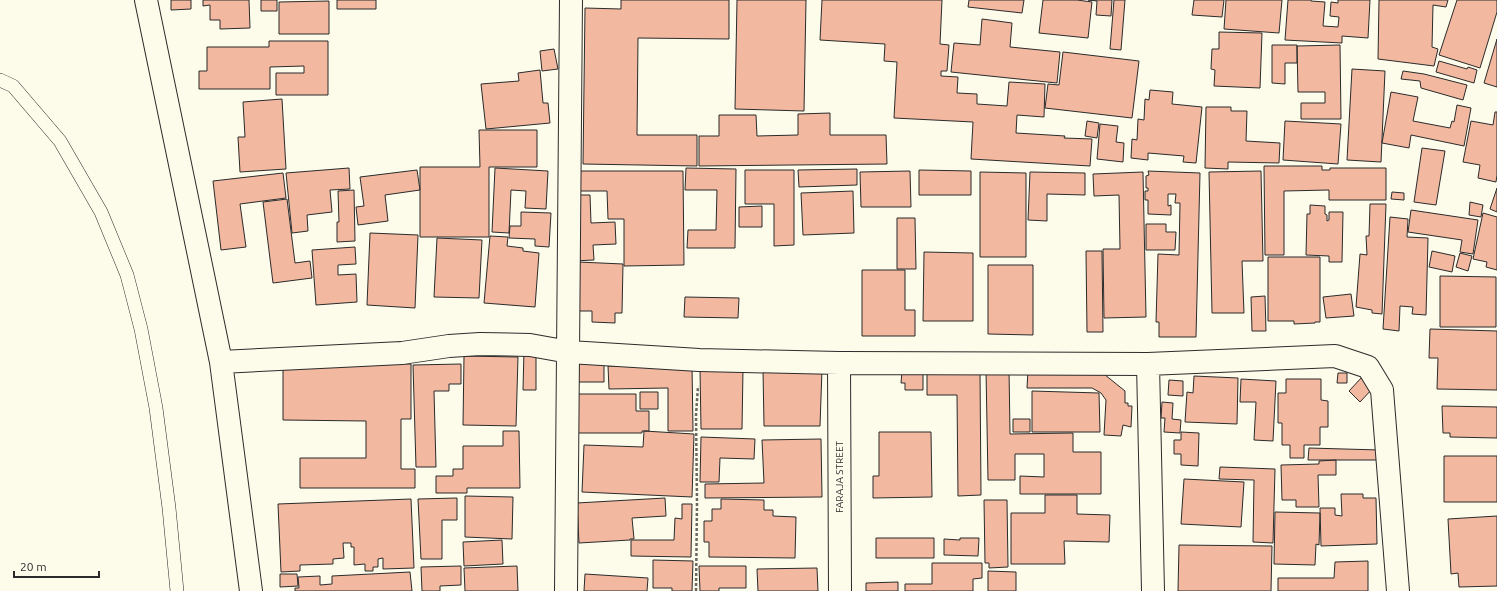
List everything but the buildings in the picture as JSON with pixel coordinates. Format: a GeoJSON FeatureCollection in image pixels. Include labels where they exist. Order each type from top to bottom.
{"type":"FeatureCollection","features":[{"type":"Feature","properties":{"kind":"street"},"geometry":{"type":"LineString","coordinates":[[146,0],[221,362],[251,591]]}},
{"type":"Feature","properties":{"kind":"street"},"geometry":{"type":"LineString","coordinates":[[566,591],[571,0]]}},
{"type":"Feature","properties":{"kind":"street"},"geometry":{"type":"LineString","coordinates":[[221,362],[402,353],[449,346],[480,344],[530,345],[569,352],[699,360],[839,364],[1148,364],[1335,356],[1368,366],[1382,390],[1398,591]]}},
{"type":"Feature","properties":{"kind":"street","name":"FARAJA STREET"},"geometry":{"type":"LineString","coordinates":[[839,364],[840,591]]}},
{"type":"Feature","properties":{"kind":"street"},"geometry":{"type":"LineString","coordinates":[[1148,364],[1153,591]]}},
{"type":"Feature","properties":{"kind":"lane"},"geometry":{"type":"LineString","coordinates":[[0,80],[13,86],[60,141],[101,212],[127,274],[141,329],[156,408],[169,508],[177,591]]}},
{"type":"Feature","properties":{"kind":"path"},"geometry":{"type":"LineString","coordinates":[[696,591],[696,415],[699,360]]}}]}
